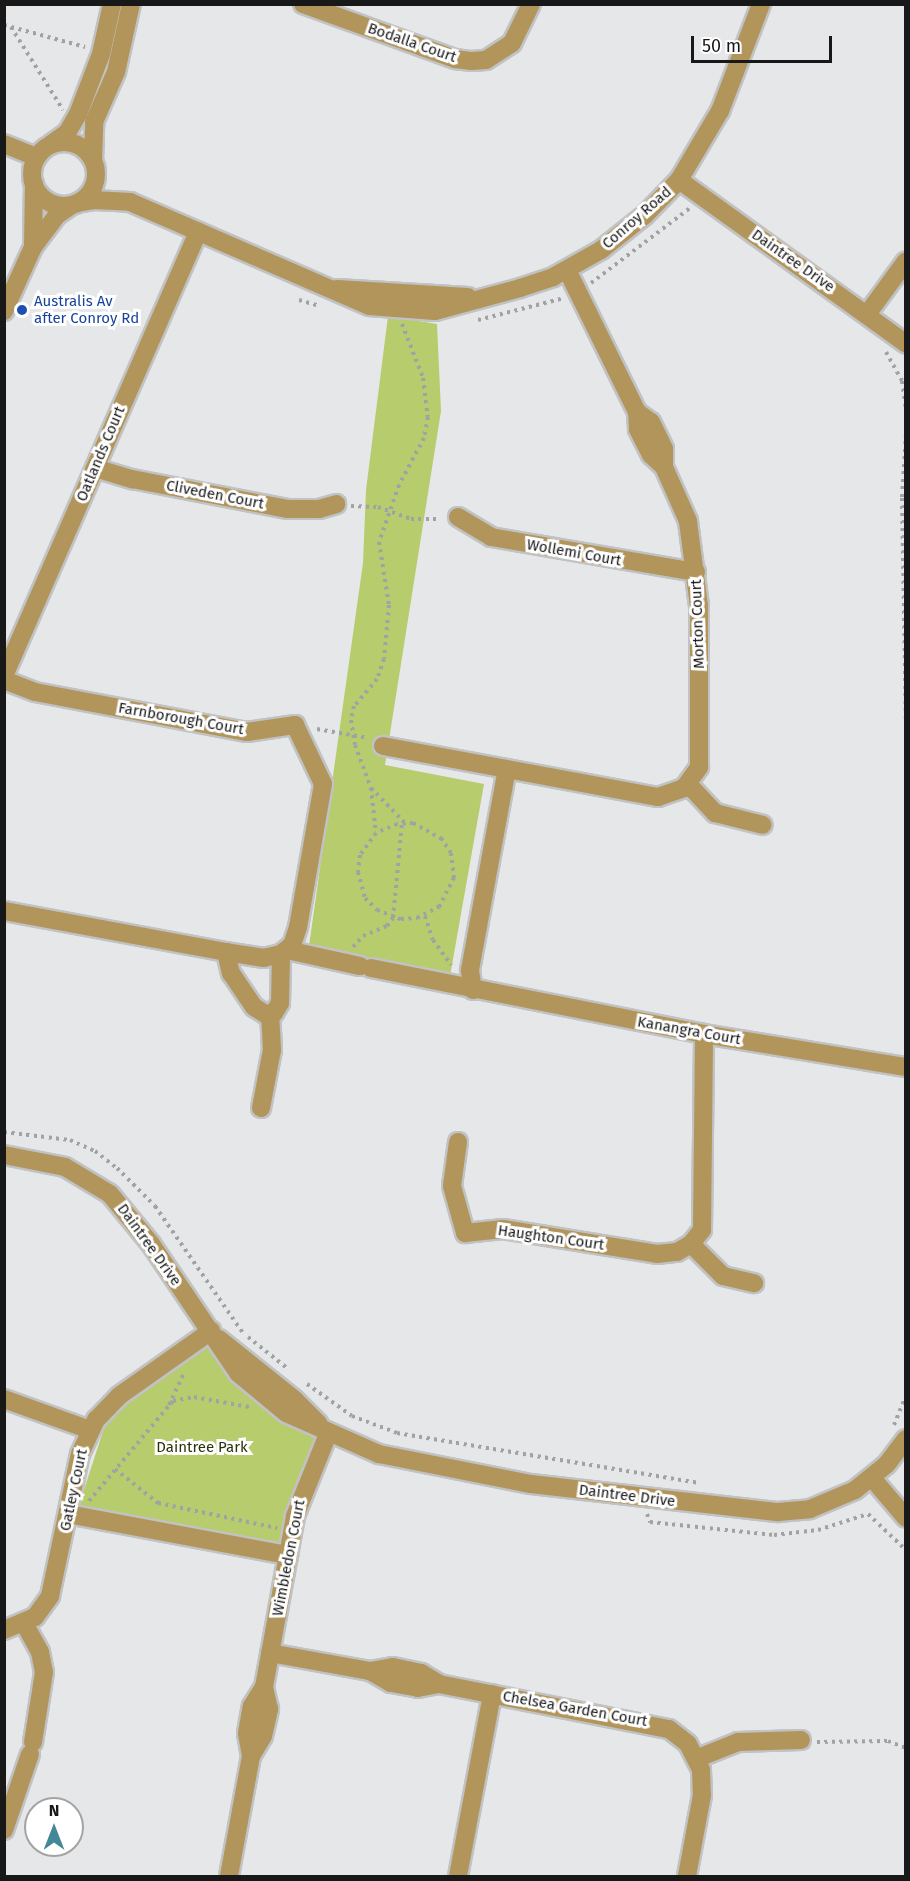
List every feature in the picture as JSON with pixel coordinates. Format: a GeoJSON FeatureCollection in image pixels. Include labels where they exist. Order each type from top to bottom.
{"type":"FeatureCollection","features":[{"type":"Feature","properties":{"kind":"street"},"geometry":{"type":"LineString","coordinates":[[33,247],[34,184],[32,170],[44,151],[67,133],[76,117],[101,54],[112,4]]}},
{"type":"Feature","properties":{"kind":"street"},"geometry":{"type":"LineString","coordinates":[[4,311],[33,247],[56,216],[75,204],[93,187],[94,122],[116,72],[131,4]]}},
{"type":"Feature","properties":{"kind":"street","name":"Bodalla Court"},"geometry":{"type":"LineString","coordinates":[[303,4],[455,59],[472,61],[486,60],[512,43],[531,4]]}},
{"type":"Feature","properties":{"kind":"street","name":"Conroy Road"},"geometry":{"type":"LineString","coordinates":[[75,204],[94,200],[130,202],[402,320],[520,288],[567,270],[623,234],[679,180],[720,111],[761,4]]}},
{"type":"Feature","properties":{"kind":"street"},"geometry":{"type":"LineString","coordinates":[[4,144],[44,151],[75,144],[94,162]]}},
{"type":"Feature","properties":{"kind":"street","name":"Conroy Road"},"geometry":{"type":"LineString","coordinates":[[94,162],[130,202]]}},
{"type":"Feature","properties":{"kind":"street","name":"Daintree Drive"},"geometry":{"type":"LineString","coordinates":[[679,180],[868,313],[906,344]]}},
{"type":"Feature","properties":{"kind":"street"},"geometry":{"type":"LineString","coordinates":[[34,184],[49,202],[75,204]]}},
{"type":"Feature","properties":{"kind":"street","name":"Oatlands Court"},"geometry":{"type":"LineString","coordinates":[[4,678],[198,232]]}},
{"type":"Feature","properties":{"kind":"street"},"geometry":{"type":"LineString","coordinates":[[868,313],[906,261]]}},
{"type":"Feature","properties":{"kind":"street","name":"Morton Court"},"geometry":{"type":"LineString","coordinates":[[567,270],[637,412],[642,438],[651,456],[664,467],[688,521],[696,572],[699,767],[688,784]]}},
{"type":"Feature","properties":{"kind":"street","name":"Conroy Road"},"geometry":{"type":"LineString","coordinates":[[334,290],[479,298]]}},
{"type":"Feature","properties":{"kind":"street","name":"Cliveden Court"},"geometry":{"type":"LineString","coordinates":[[95,468],[132,479],[288,509],[319,508],[336,504]]}},
{"type":"Feature","properties":{"kind":"street","name":"Wollemi Court"},"geometry":{"type":"LineString","coordinates":[[458,517],[491,537],[696,572]]}},
{"type":"Feature","properties":{"kind":"street","name":"Farnborough Court"},"geometry":{"type":"LineString","coordinates":[[4,678],[35,692],[247,732],[295,725]]}},
{"type":"Feature","properties":{"kind":"street"},"geometry":{"type":"LineString","coordinates":[[270,1014],[277,1008],[282,992],[284,952],[298,927],[323,794],[321,776],[295,725]]}},
{"type":"Feature","properties":{"kind":"street"},"geometry":{"type":"LineString","coordinates":[[383,746],[658,797],[674,793],[688,784],[716,813],[763,825]]}},
{"type":"Feature","properties":{"kind":"street"},"geometry":{"type":"LineString","coordinates":[[473,990],[470,969],[507,769]]}},
{"type":"Feature","properties":{"kind":"street"},"geometry":{"type":"LineString","coordinates":[[4,911],[264,958],[284,952],[360,966]]}},
{"type":"Feature","properties":{"kind":"street"},"geometry":{"type":"LineString","coordinates":[[226,952],[231,973],[254,1007],[270,1014]]}},
{"type":"Feature","properties":{"kind":"street","name":"Kanangra Court"},"geometry":{"type":"LineString","coordinates":[[360,966],[704,1034],[906,1067]]}},
{"type":"Feature","properties":{"kind":"street"},"geometry":{"type":"LineString","coordinates":[[261,1108],[272,1050],[270,1014]]}},
{"type":"Feature","properties":{"kind":"street"},"geometry":{"type":"LineString","coordinates":[[704,1034],[702,1230],[691,1244],[723,1276],[754,1283]]}},
{"type":"Feature","properties":{"kind":"street","name":"Haughton Court"},"geometry":{"type":"LineString","coordinates":[[458,1142],[452,1186],[465,1233],[503,1229],[657,1254],[677,1252],[691,1244]]}},
{"type":"Feature","properties":{"kind":"street","name":"Daintree Drive"},"geometry":{"type":"LineString","coordinates":[[4,1155],[64,1167],[110,1194],[135,1222],[211,1332],[226,1360],[264,1398],[328,1434],[379,1454],[509,1480],[762,1512],[794,1511],[825,1504],[872,1478],[897,1436]]}},
{"type":"Feature","properties":{"kind":"street","name":"Gatley Court"},"geometry":{"type":"LineString","coordinates":[[4,1630],[35,1617],[50,1596],[78,1462],[90,1430],[119,1396],[211,1332]]}},
{"type":"Feature","properties":{"kind":"street"},"geometry":{"type":"LineString","coordinates":[[4,1399],[90,1430]]}},
{"type":"Feature","properties":{"kind":"street","name":"Wimbledon Court"},"geometry":{"type":"LineString","coordinates":[[229,1876],[251,1756],[247,1733],[252,1706],[264,1687],[270,1653],[280,1554],[328,1434]]}},
{"type":"Feature","properties":{"kind":"street"},"geometry":{"type":"LineString","coordinates":[[872,1478],[906,1518]]}},
{"type":"Feature","properties":{"kind":"street"},"geometry":{"type":"LineString","coordinates":[[68,1514],[280,1554]]}},
{"type":"Feature","properties":{"kind":"street"},"geometry":{"type":"LineString","coordinates":[[4,1830],[31,1748],[44,1672],[40,1652],[24,1623]]}},
{"type":"Feature","properties":{"kind":"street","name":"Chelsea Garden Court"},"geometry":{"type":"LineString","coordinates":[[270,1653],[370,1671],[391,1683],[409,1687],[439,1684],[656,1725],[679,1736],[698,1758]]}},
{"type":"Feature","properties":{"kind":"street"},"geometry":{"type":"LineString","coordinates":[[458,1876],[492,1694]]}},
{"type":"Feature","properties":{"kind":"street"},"geometry":{"type":"LineString","coordinates":[[687,1876],[702,1795],[698,1758],[738,1742],[801,1740]]}},
{"type":"Feature","properties":{"kind":"path"},"geometry":{"type":"LineString","coordinates":[[4,25],[86,47]]}},
{"type":"Feature","properties":{"kind":"path"},"geometry":{"type":"LineString","coordinates":[[11,27],[56,102],[76,117]]}},
{"type":"Feature","properties":{"kind":"path"},"geometry":{"type":"LineString","coordinates":[[467,322],[518,312],[578,291],[634,254],[679,213],[690,207],[697,213]]}},
{"type":"Feature","properties":{"kind":"path"},"geometry":{"type":"LineString","coordinates":[[299,300],[321,305]]}},
{"type":"Feature","properties":{"kind":"path"},"geometry":{"type":"LineString","coordinates":[[376,833],[371,788],[351,732],[354,706],[377,679],[384,659],[389,605],[378,550],[389,510],[424,438],[428,417],[424,384],[402,320]]}},
{"type":"Feature","properties":{"kind":"path"},"geometry":{"type":"LineString","coordinates":[[882,347],[902,381],[906,410]]}},
{"type":"Feature","properties":{"kind":"path"},"geometry":{"type":"LineString","coordinates":[[906,434],[902,498],[906,733]]}},
{"type":"Feature","properties":{"kind":"path"},"geometry":{"type":"LineString","coordinates":[[336,504],[389,510],[411,519],[458,517]]}},
{"type":"Feature","properties":{"kind":"path"},"geometry":{"type":"LineString","coordinates":[[295,725],[351,732],[383,746]]}},
{"type":"Feature","properties":{"kind":"path"},"geometry":{"type":"LineString","coordinates":[[371,788],[404,823],[436,833],[453,861],[454,878],[449,894],[439,907],[424,916],[393,918],[371,904],[359,881],[360,855],[376,833],[404,823]]}},
{"type":"Feature","properties":{"kind":"path"},"geometry":{"type":"LineString","coordinates":[[360,966],[358,940],[387,926],[393,918],[404,823]]}},
{"type":"Feature","properties":{"kind":"path"},"geometry":{"type":"LineString","coordinates":[[424,916],[438,948],[473,990]]}},
{"type":"Feature","properties":{"kind":"path"},"geometry":{"type":"LineString","coordinates":[[4,1132],[70,1140],[95,1150],[117,1168],[155,1206],[241,1331],[294,1374]]}},
{"type":"Feature","properties":{"kind":"path"},"geometry":{"type":"LineString","coordinates":[[68,1514],[91,1500],[169,1405],[192,1365]]}},
{"type":"Feature","properties":{"kind":"path"},"geometry":{"type":"LineString","coordinates":[[303,1380],[352,1416],[397,1433],[515,1456],[653,1474],[705,1484]]}},
{"type":"Feature","properties":{"kind":"path"},"geometry":{"type":"LineString","coordinates":[[169,1405],[194,1396],[257,1407],[251,1402]]}},
{"type":"Feature","properties":{"kind":"path"},"geometry":{"type":"LineString","coordinates":[[897,1436],[906,1396]]}},
{"type":"Feature","properties":{"kind":"path"},"geometry":{"type":"LineString","coordinates":[[115,1469],[158,1503],[277,1528]]}},
{"type":"Feature","properties":{"kind":"path"},"geometry":{"type":"LineString","coordinates":[[278,1520],[280,1554]]}},
{"type":"Feature","properties":{"kind":"path"},"geometry":{"type":"LineString","coordinates":[[801,1740],[852,1744],[888,1741],[906,1748]]}},
{"type":"Feature","properties":{"kind":"green space"},"geometry":{"type":"Polygon","coordinates":[[[388,316],[437,324],[441,411],[385,765],[484,784],[450,976],[309,946],[363,563],[366,490],[388,316]]]}},
{"type":"Feature","properties":{"kind":"green space","name":"Daintree Park"},"geometry":{"type":"Polygon","coordinates":[[[208,1347],[318,1439],[280,1545],[77,1511],[109,1413],[208,1347]]]}},
{"type":"Feature","properties":{"kind":"place","name":"Australis Av after Conroy Rd"},"geometry":{"type":"Point","coordinates":[22,310]}}]}
